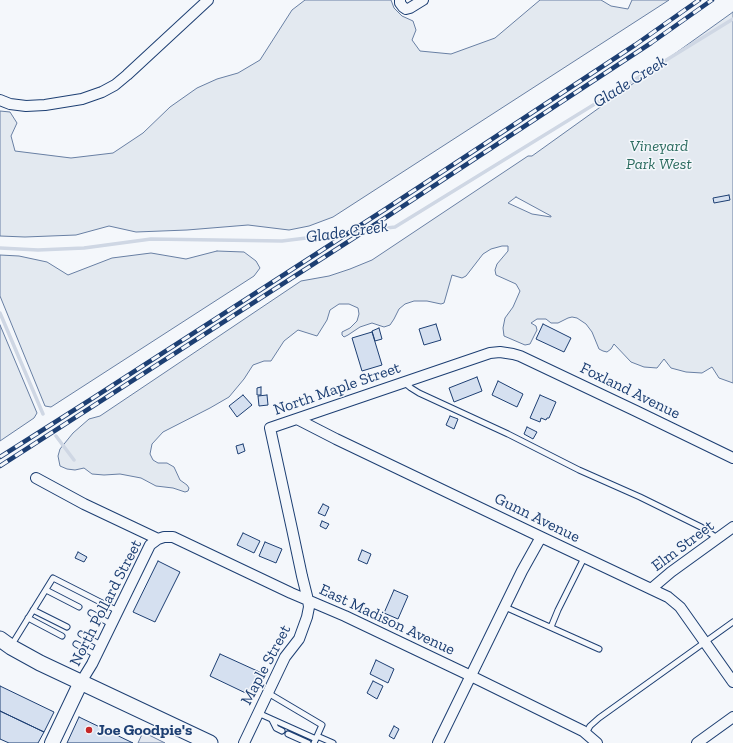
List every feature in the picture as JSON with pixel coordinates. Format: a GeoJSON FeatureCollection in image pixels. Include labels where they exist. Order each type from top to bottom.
{"type":"FeatureCollection","features":[{"type":"Feature","properties":{"kind":"main road"},"geometry":{"type":"LineString","coordinates":[[5,643],[40,663],[210,743]]}},
{"type":"Feature","properties":{"kind":"main road"},"geometry":{"type":"LineString","coordinates":[[52,743],[81,682]]}},
{"type":"Feature","properties":{"kind":"street"},"geometry":{"type":"LineString","coordinates":[[0,100],[10,104],[26,106],[45,105],[82,99],[102,92],[127,75],[208,0]]}},
{"type":"Feature","properties":{"kind":"street"},"geometry":{"type":"LineString","coordinates":[[400,0],[400,3],[406,9],[421,2]]}},
{"type":"Feature","properties":{"kind":"street","name":"North Maple Street"},"geometry":{"type":"LineString","coordinates":[[308,600],[270,428],[490,353],[500,352],[513,354]]}},
{"type":"Feature","properties":{"kind":"street","name":"Foxland Avenue"},"geometry":{"type":"LineString","coordinates":[[513,354],[636,410],[733,458]]}},
{"type":"Feature","properties":{"kind":"street","name":"Gunn Avenue"},"geometry":{"type":"LineString","coordinates":[[297,419],[668,597],[677,604],[733,682]]}},
{"type":"Feature","properties":{"kind":"street"},"geometry":{"type":"LineString","coordinates":[[36,478],[84,504],[158,539]]}},
{"type":"Feature","properties":{"kind":"street","name":"Elm Street"},"geometry":{"type":"LineString","coordinates":[[651,589],[671,572],[733,527]]}},
{"type":"Feature","properties":{"kind":"street","name":"East Madison Avenue"},"geometry":{"type":"LineString","coordinates":[[158,539],[173,537],[256,577],[345,616],[586,733],[597,743]]}},
{"type":"Feature","properties":{"kind":"street"},"geometry":{"type":"LineString","coordinates":[[438,743],[522,571],[541,537]]}},
{"type":"Feature","properties":{"kind":"street","name":"North Pollard Street"},"geometry":{"type":"LineString","coordinates":[[81,682],[96,655],[150,545],[158,539]]}},
{"type":"Feature","properties":{"kind":"street","name":"Maple Street"},"geometry":{"type":"LineString","coordinates":[[244,743],[285,657],[299,639],[307,617],[309,607],[308,600]]}},
{"type":"Feature","properties":{"kind":"street"},"geometry":{"type":"LineString","coordinates":[[697,743],[733,717]]}},
{"type":"Feature","properties":{"kind":"lane"},"geometry":{"type":"LineString","coordinates":[[404,382],[419,393],[701,527],[717,538]]}},
{"type":"Feature","properties":{"kind":"lane"},"geometry":{"type":"LineString","coordinates":[[551,627],[584,558]]}},
{"type":"Feature","properties":{"kind":"lane"},"geometry":{"type":"LineString","coordinates":[[5,643],[28,618],[52,578],[118,611]]}},
{"type":"Feature","properties":{"kind":"lane"},"geometry":{"type":"LineString","coordinates":[[46,590],[79,606]]}},
{"type":"Feature","properties":{"kind":"lane"},"geometry":{"type":"LineString","coordinates":[[505,607],[599,649]]}},
{"type":"Feature","properties":{"kind":"lane"},"geometry":{"type":"LineString","coordinates":[[33,610],[67,627]]}},
{"type":"Feature","properties":{"kind":"lane"},"geometry":{"type":"LineString","coordinates":[[91,613],[111,624]]}},
{"type":"Feature","properties":{"kind":"lane"},"geometry":{"type":"LineString","coordinates":[[28,618],[62,636]]}},
{"type":"Feature","properties":{"kind":"lane"},"geometry":{"type":"LineString","coordinates":[[586,733],[590,726],[598,718],[733,622]]}},
{"type":"Feature","properties":{"kind":"lane"},"geometry":{"type":"LineString","coordinates":[[81,634],[101,645]]}},
{"type":"Feature","properties":{"kind":"lane"},"geometry":{"type":"LineString","coordinates":[[76,644],[96,655]]}},
{"type":"Feature","properties":{"kind":"lane"},"geometry":{"type":"LineString","coordinates":[[268,693],[322,725],[316,739]]}},
{"type":"Feature","properties":{"kind":"lane"},"geometry":{"type":"LineString","coordinates":[[258,713],[316,739],[333,743]]}},
{"type":"Feature","properties":{"kind":"lane"},"geometry":{"type":"LineString","coordinates":[[272,720],[276,728],[308,743]]}},
{"type":"Feature","properties":{"kind":"green space"},"geometry":{"type":"Polygon","coordinates":[[[305,0],[391,0],[394,8],[402,16],[413,21],[416,30],[412,40],[420,51],[451,54],[495,38],[540,0],[601,0],[611,6],[628,9],[632,0],[669,0],[333,217],[309,226],[289,230],[248,225],[136,232],[109,226],[76,235],[25,237],[0,236],[0,111],[10,112],[17,123],[11,136],[15,151],[71,158],[113,153],[143,133],[170,107],[197,88],[217,79],[238,73],[260,60],[292,10],[305,0]]]}},
{"type":"Feature","properties":{"kind":"green space","name":"Vineyard Park West"},"geometry":{"type":"Polygon","coordinates":[[[733,12],[733,383],[719,378],[712,367],[702,373],[686,372],[671,368],[664,359],[657,368],[644,367],[631,362],[614,344],[607,352],[603,351],[599,349],[592,332],[586,324],[577,318],[568,318],[558,323],[551,323],[546,319],[537,319],[531,323],[536,326],[537,330],[530,344],[525,345],[504,336],[503,328],[505,318],[513,307],[520,291],[516,284],[496,275],[495,270],[497,264],[508,251],[508,246],[502,246],[491,249],[483,254],[466,276],[462,278],[452,275],[444,303],[414,301],[405,304],[399,309],[390,325],[384,327],[372,323],[360,327],[344,337],[342,332],[350,328],[357,321],[359,314],[358,308],[349,304],[339,304],[330,310],[327,320],[317,336],[298,330],[284,341],[271,361],[264,361],[253,365],[229,397],[163,432],[152,444],[150,454],[153,460],[158,463],[167,463],[174,467],[180,480],[189,488],[188,491],[185,492],[173,488],[156,486],[141,478],[120,474],[92,474],[84,468],[75,470],[60,466],[58,456],[60,449],[73,433],[89,419],[100,416],[301,281],[329,276],[372,260],[528,156],[532,156],[733,12]],[[516,197],[508,203],[532,214],[551,216],[516,197]]]}},
{"type":"Feature","properties":{"kind":"green space"},"geometry":{"type":"Polygon","coordinates":[[[217,251],[244,252],[256,261],[260,268],[254,276],[51,407],[45,406],[0,296],[0,255],[19,256],[47,262],[68,275],[112,258],[151,253],[186,259],[217,251]]]}},
{"type":"Feature","properties":{"kind":"green space"},"geometry":{"type":"Polygon","coordinates":[[[0,325],[37,413],[34,418],[0,441],[0,325]]]}},
{"type":"Feature","properties":{"kind":"shaded area"},"geometry":{"type":"Polygon","coordinates":[[[143,732],[165,743],[138,743],[143,732]]]}},
{"type":"Feature","properties":{"kind":"building"},"geometry":{"type":"Polygon","coordinates":[[[729,195],[730,200],[714,203],[713,198],[729,195]]]}},
{"type":"Feature","properties":{"kind":"building"},"geometry":{"type":"Polygon","coordinates":[[[436,324],[441,340],[424,345],[419,329],[436,324]]]}},
{"type":"Feature","properties":{"kind":"building"},"geometry":{"type":"Polygon","coordinates":[[[543,324],[571,338],[564,352],[536,339],[543,324]]]}},
{"type":"Feature","properties":{"kind":"building"},"geometry":{"type":"Polygon","coordinates":[[[379,328],[382,339],[375,341],[372,331],[379,328]]]}},
{"type":"Feature","properties":{"kind":"building"},"geometry":{"type":"Polygon","coordinates":[[[372,332],[382,365],[362,371],[352,338],[372,332]]]}},
{"type":"Feature","properties":{"kind":"building"},"geometry":{"type":"Polygon","coordinates":[[[477,377],[482,391],[454,402],[449,388],[477,377]]]}},
{"type":"Feature","properties":{"kind":"building"},"geometry":{"type":"Polygon","coordinates":[[[498,381],[523,394],[517,407],[492,395],[498,381]]]}},
{"type":"Feature","properties":{"kind":"building"},"geometry":{"type":"Polygon","coordinates":[[[261,387],[261,395],[257,395],[257,388],[261,387]]]}},
{"type":"Feature","properties":{"kind":"building"},"geometry":{"type":"Polygon","coordinates":[[[243,395],[252,405],[237,417],[229,406],[243,395]]]}},
{"type":"Feature","properties":{"kind":"building"},"geometry":{"type":"Polygon","coordinates":[[[267,395],[268,405],[259,406],[258,396],[267,395]]]}},
{"type":"Feature","properties":{"kind":"building"},"geometry":{"type":"Polygon","coordinates":[[[540,395],[556,402],[549,418],[546,420],[541,418],[540,422],[530,418],[540,395]]]}},
{"type":"Feature","properties":{"kind":"building"},"geometry":{"type":"Polygon","coordinates":[[[450,416],[458,419],[454,429],[446,425],[450,416]]]}},
{"type":"Feature","properties":{"kind":"building"},"geometry":{"type":"Polygon","coordinates":[[[527,427],[537,432],[533,439],[524,434],[527,427]]]}},
{"type":"Feature","properties":{"kind":"building"},"geometry":{"type":"Polygon","coordinates":[[[243,444],[245,451],[238,454],[236,446],[243,444]]]}},
{"type":"Feature","properties":{"kind":"building"},"geometry":{"type":"Polygon","coordinates":[[[323,504],[329,507],[325,516],[318,513],[323,504]]]}},
{"type":"Feature","properties":{"kind":"building"},"geometry":{"type":"Polygon","coordinates":[[[322,521],[329,524],[326,529],[320,526],[322,521]]]}},
{"type":"Feature","properties":{"kind":"building"},"geometry":{"type":"Polygon","coordinates":[[[243,533],[260,541],[254,553],[237,545],[243,533]]]}},
{"type":"Feature","properties":{"kind":"building"},"geometry":{"type":"Polygon","coordinates":[[[265,542],[282,549],[276,563],[259,556],[265,542]]]}},
{"type":"Feature","properties":{"kind":"building"},"geometry":{"type":"Polygon","coordinates":[[[362,550],[371,554],[367,564],[358,560],[362,550]]]}},
{"type":"Feature","properties":{"kind":"building"},"geometry":{"type":"Polygon","coordinates":[[[78,552],[87,557],[84,562],[75,558],[78,552]]]}},
{"type":"Feature","properties":{"kind":"building"},"geometry":{"type":"Polygon","coordinates":[[[158,561],[180,572],[155,622],[133,612],[158,561]]]}},
{"type":"Feature","properties":{"kind":"building"},"geometry":{"type":"Polygon","coordinates":[[[394,590],[408,596],[398,619],[384,613],[394,590]]]}},
{"type":"Feature","properties":{"kind":"building"},"geometry":{"type":"Polygon","coordinates":[[[220,654],[264,674],[254,697],[210,676],[220,654]]]}},
{"type":"Feature","properties":{"kind":"building"},"geometry":{"type":"Polygon","coordinates":[[[376,660],[394,669],[388,683],[370,674],[376,660]]]}},
{"type":"Feature","properties":{"kind":"building"},"geometry":{"type":"Polygon","coordinates":[[[373,681],[383,686],[377,699],[367,693],[373,681]]]}},
{"type":"Feature","properties":{"kind":"building"},"geometry":{"type":"Polygon","coordinates":[[[0,686],[54,712],[44,732],[0,711],[0,686]]]}},
{"type":"Feature","properties":{"kind":"building"},"geometry":{"type":"Polygon","coordinates":[[[0,711],[44,732],[38,743],[9,743],[0,739],[0,711]]]}},
{"type":"Feature","properties":{"kind":"building","name":"Joe Goodpie's"},"geometry":{"type":"Polygon","coordinates":[[[79,717],[133,743],[67,743],[79,717]]]}},
{"type":"Feature","properties":{"kind":"building"},"geometry":{"type":"Polygon","coordinates":[[[394,726],[399,729],[394,739],[389,736],[394,726]]]}},
{"type":"Feature","properties":{"kind":"waterway","name":"Glade Creek"},"geometry":{"type":"LineString","coordinates":[[0,248],[38,250],[84,248],[151,239],[282,241],[395,227],[733,19]]}},
{"type":"Feature","properties":{"kind":"waterway"},"geometry":{"type":"LineString","coordinates":[[0,313],[43,414]]}},
{"type":"Feature","properties":{"kind":"waterway"},"geometry":{"type":"LineString","coordinates":[[56,436],[74,460]]}},
{"type":"Feature","properties":{"kind":"railway"},"geometry":{"type":"LineString","coordinates":[[0,457],[384,210],[635,45],[699,0]]}},
{"type":"Feature","properties":{"kind":"railway"},"geometry":{"type":"LineString","coordinates":[[0,466],[388,216],[651,43],[712,0]]}},
{"type":"Feature","properties":{"kind":"place","name":"Joe Goodpie's"},"geometry":{"type":"Point","coordinates":[89,730]}}]}
